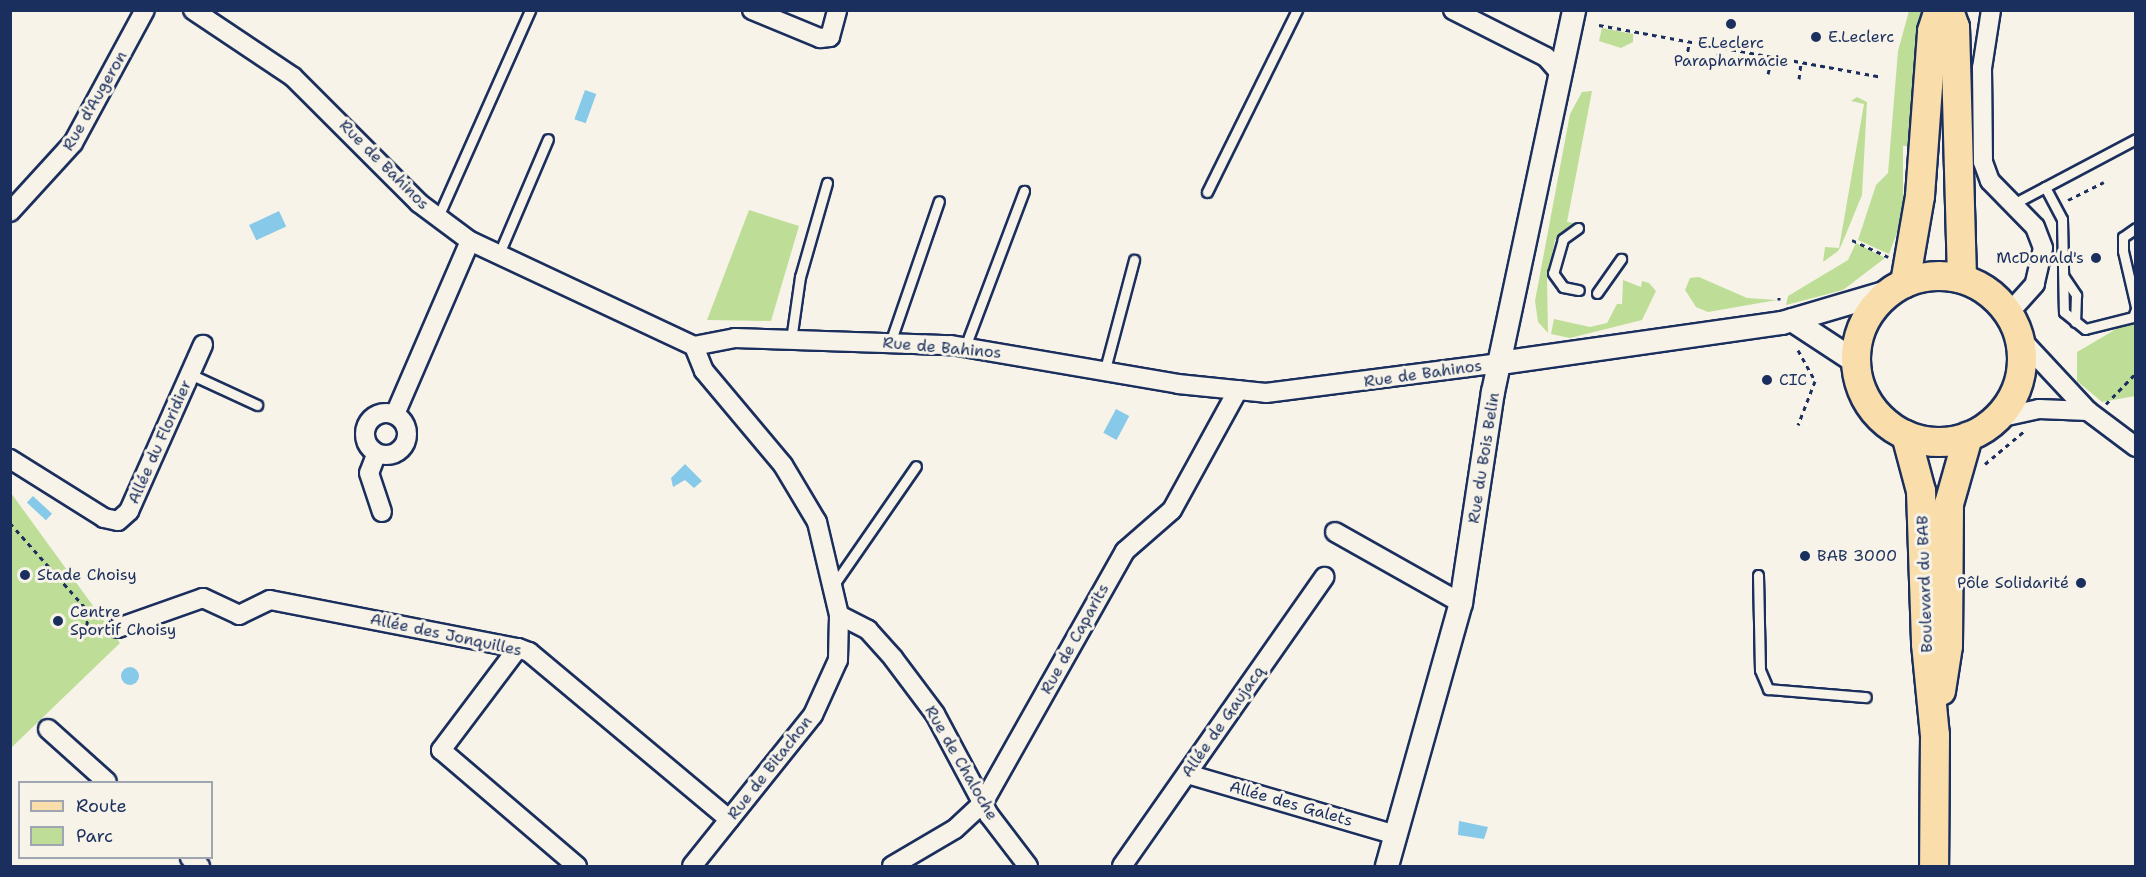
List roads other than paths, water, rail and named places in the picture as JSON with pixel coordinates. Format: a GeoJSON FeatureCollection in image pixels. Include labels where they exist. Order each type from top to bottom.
{"type":"FeatureCollection","features":[{"type":"Feature","properties":{"kind":"main road"},"geometry":{"type":"LineString","coordinates":[[1898,287],[1920,196],[1932,31],[1939,10]]}},
{"type":"Feature","properties":{"kind":"main road"},"geometry":{"type":"LineString","coordinates":[[1949,10],[1955,27],[1962,279]]}},
{"type":"Feature","properties":{"kind":"main road"},"geometry":{"type":"LineString","coordinates":[[1933,276],[1962,279],[1988,292],[2014,325],[2019,380],[1998,418],[1968,437],[1937,442],[1906,435],[1873,410],[1856,362],[1860,335],[1872,310],[1898,287],[1933,276]]}},
{"type":"Feature","properties":{"kind":"main road","name":"Boulevard du BAB"},"geometry":{"type":"LineString","coordinates":[[1906,435],[1921,491],[1926,644],[1935,735],[1934,865]]}},
{"type":"Feature","properties":{"kind":"main road","name":"Boulevard du BAB"},"geometry":{"type":"LineString","coordinates":[[1935,735],[1948,646],[1949,504],[1968,437]]}},
{"type":"Feature","properties":{"kind":"street","name":"Rue d'Augeron"},"geometry":{"type":"LineString","coordinates":[[10,212],[73,143],[145,10]]}},
{"type":"Feature","properties":{"kind":"street","name":"Rue de Bahinos"},"geometry":{"type":"LineString","coordinates":[[193,10],[293,77],[438,217],[470,241],[498,256],[641,316],[694,346],[735,338],[965,347],[1238,390],[1335,387],[1792,320],[1898,287]]}},
{"type":"Feature","properties":{"kind":"street"},"geometry":{"type":"LineString","coordinates":[[752,10],[820,38],[830,37],[837,10]]}},
{"type":"Feature","properties":{"kind":"street"},"geometry":{"type":"LineString","coordinates":[[1453,10],[1545,57],[1558,71]]}},
{"type":"Feature","properties":{"kind":"street","name":"Rue du Bois Belin"},"geometry":{"type":"LineString","coordinates":[[1387,867],[1461,603],[1500,363],[1558,71],[1574,10]]}},
{"type":"Feature","properties":{"kind":"street"},"geometry":{"type":"LineString","coordinates":[[1991,10],[1982,68],[1983,162],[1990,181],[2035,227],[2043,257],[2035,284],[2014,325],[2136,447]]}},
{"type":"Feature","properties":{"kind":"street"},"geometry":{"type":"LineString","coordinates":[[376,455],[404,447],[408,438],[396,412],[470,241]]}},
{"type":"Feature","properties":{"kind":"street"},"geometry":{"type":"LineString","coordinates":[[1792,320],[1856,362]]}},
{"type":"Feature","properties":{"kind":"street","name":"Allée du Floridier"},"geometry":{"type":"LineString","coordinates":[[10,459],[104,518],[118,521],[129,511],[203,345]]}},
{"type":"Feature","properties":{"kind":"street","name":"Rue de Bitachon"},"geometry":{"type":"LineString","coordinates":[[692,867],[813,715],[838,660],[839,615],[835,583],[817,522],[799,490],[704,371],[694,346]]}},
{"type":"Feature","properties":{"kind":"street","name":"Rue de Caparits"},"geometry":{"type":"LineString","coordinates":[[892,867],[955,829],[983,804],[1125,551],[1172,510],[1238,390]]}},
{"type":"Feature","properties":{"kind":"street"},"geometry":{"type":"LineString","coordinates":[[1998,418],[2039,409],[2096,408]]}},
{"type":"Feature","properties":{"kind":"street"},"geometry":{"type":"LineString","coordinates":[[382,512],[369,473],[376,455],[365,427],[389,411],[396,412]]}},
{"type":"Feature","properties":{"kind":"street"},"geometry":{"type":"LineString","coordinates":[[1335,532],[1461,603]]}},
{"type":"Feature","properties":{"kind":"street","name":"Allée de Gaujacq"},"geometry":{"type":"LineString","coordinates":[[1122,867],[1324,577]]}},
{"type":"Feature","properties":{"kind":"street","name":"Allée des Jonquilles"},"geometry":{"type":"LineString","coordinates":[[118,628],[203,598],[239,615],[270,600],[518,648],[529,652],[729,819]]}},
{"type":"Feature","properties":{"kind":"street","name":"Rue de Chaloche"},"geometry":{"type":"LineString","coordinates":[[839,615],[868,630],[893,658],[935,714],[983,804],[1028,867]]}},
{"type":"Feature","properties":{"kind":"street"},"geometry":{"type":"LineString","coordinates":[[518,648],[441,750],[577,867]]}},
{"type":"Feature","properties":{"kind":"street"},"geometry":{"type":"LineString","coordinates":[[48,729],[105,781]]}},
{"type":"Feature","properties":{"kind":"street","name":"Allée des Galets"},"geometry":{"type":"LineString","coordinates":[[1187,774],[1396,835]]}},
{"type":"Feature","properties":{"kind":"lane"},"geometry":{"type":"LineString","coordinates":[[438,217],[530,10]]}},
{"type":"Feature","properties":{"kind":"lane"},"geometry":{"type":"LineString","coordinates":[[1208,192],[1297,10]]}},
{"type":"Feature","properties":{"kind":"lane"},"geometry":{"type":"LineString","coordinates":[[498,256],[548,139]]}},
{"type":"Feature","properties":{"kind":"lane"},"geometry":{"type":"LineString","coordinates":[[2014,203],[2136,139]]}},
{"type":"Feature","properties":{"kind":"lane"},"geometry":{"type":"LineString","coordinates":[[791,340],[800,277],[827,183]]}},
{"type":"Feature","properties":{"kind":"lane"},"geometry":{"type":"LineString","coordinates":[[2045,187],[2059,205],[2064,277],[2060,298],[2064,312],[2085,329],[2133,317],[2136,308],[2123,251],[2123,237],[2136,228]]}},
{"type":"Feature","properties":{"kind":"lane"},"geometry":{"type":"LineString","coordinates":[[965,347],[1024,191]]}},
{"type":"Feature","properties":{"kind":"lane"},"geometry":{"type":"LineString","coordinates":[[891,343],[939,201]]}},
{"type":"Feature","properties":{"kind":"lane"},"geometry":{"type":"LineString","coordinates":[[1578,228],[1563,238],[1553,273],[1563,287],[1579,290]]}},
{"type":"Feature","properties":{"kind":"lane"},"geometry":{"type":"LineString","coordinates":[[1597,293],[1621,259]]}},
{"type":"Feature","properties":{"kind":"lane"},"geometry":{"type":"LineString","coordinates":[[1105,369],[1134,260]]}},
{"type":"Feature","properties":{"kind":"lane"},"geometry":{"type":"LineString","coordinates":[[2064,277],[2076,295],[2075,322]]}},
{"type":"Feature","properties":{"kind":"lane"},"geometry":{"type":"LineString","coordinates":[[190,374],[257,405]]}},
{"type":"Feature","properties":{"kind":"lane"},"geometry":{"type":"LineString","coordinates":[[835,583],[916,466]]}},
{"type":"Feature","properties":{"kind":"lane"},"geometry":{"type":"LineString","coordinates":[[1758,575],[1760,670],[1768,688],[1866,697]]}},
{"type":"Feature","properties":{"kind":"water"},"geometry":{"type":"Polygon","coordinates":[[[585,90],[596,94],[586,123],[574,119],[585,90]]]}},
{"type":"Feature","properties":{"kind":"water"},"geometry":{"type":"Polygon","coordinates":[[[279,211],[286,226],[256,240],[249,225],[279,211]]]}},
{"type":"Feature","properties":{"kind":"water"},"geometry":{"type":"Polygon","coordinates":[[[1116,409],[1129,416],[1117,440],[1103,433],[1116,409]]]}},
{"type":"Feature","properties":{"kind":"water"},"geometry":{"type":"Polygon","coordinates":[[[685,464],[702,481],[694,488],[685,480],[673,487],[671,478],[685,464]]]}},
{"type":"Feature","properties":{"kind":"water"},"geometry":{"type":"Polygon","coordinates":[[[33,496],[52,514],[46,520],[27,503],[33,496]]]}},
{"type":"Feature","properties":{"kind":"water"},"geometry":{"type":"Polygon","coordinates":[[[130,667],[136,670],[139,676],[136,682],[130,685],[124,682],[121,676],[124,670],[130,667]]]}},
{"type":"Feature","properties":{"kind":"water"},"geometry":{"type":"Polygon","coordinates":[[[1459,821],[1488,827],[1484,839],[1458,835],[1459,821]]]}},
{"type":"Feature","properties":{"kind":"place","name":"E.Leclerc Parapharmacie"},"geometry":{"type":"Point","coordinates":[1731,24]}},
{"type":"Feature","properties":{"kind":"place","name":"E.Leclerc"},"geometry":{"type":"Point","coordinates":[1816,37]}},
{"type":"Feature","properties":{"kind":"place","name":"McDonald's"},"geometry":{"type":"Point","coordinates":[2096,258]}},
{"type":"Feature","properties":{"kind":"place","name":"CIC"},"geometry":{"type":"Point","coordinates":[1767,380]}},
{"type":"Feature","properties":{"kind":"place","name":"BAB 3000"},"geometry":{"type":"Point","coordinates":[1805,556]}},
{"type":"Feature","properties":{"kind":"place","name":"Stade Choisy"},"geometry":{"type":"Point","coordinates":[25,575]}},
{"type":"Feature","properties":{"kind":"place","name":"Pôle Solidarité"},"geometry":{"type":"Point","coordinates":[2081,583]}},
{"type":"Feature","properties":{"kind":"place","name":"Centre Sportif Choisy"},"geometry":{"type":"Point","coordinates":[58,621]}}]}
